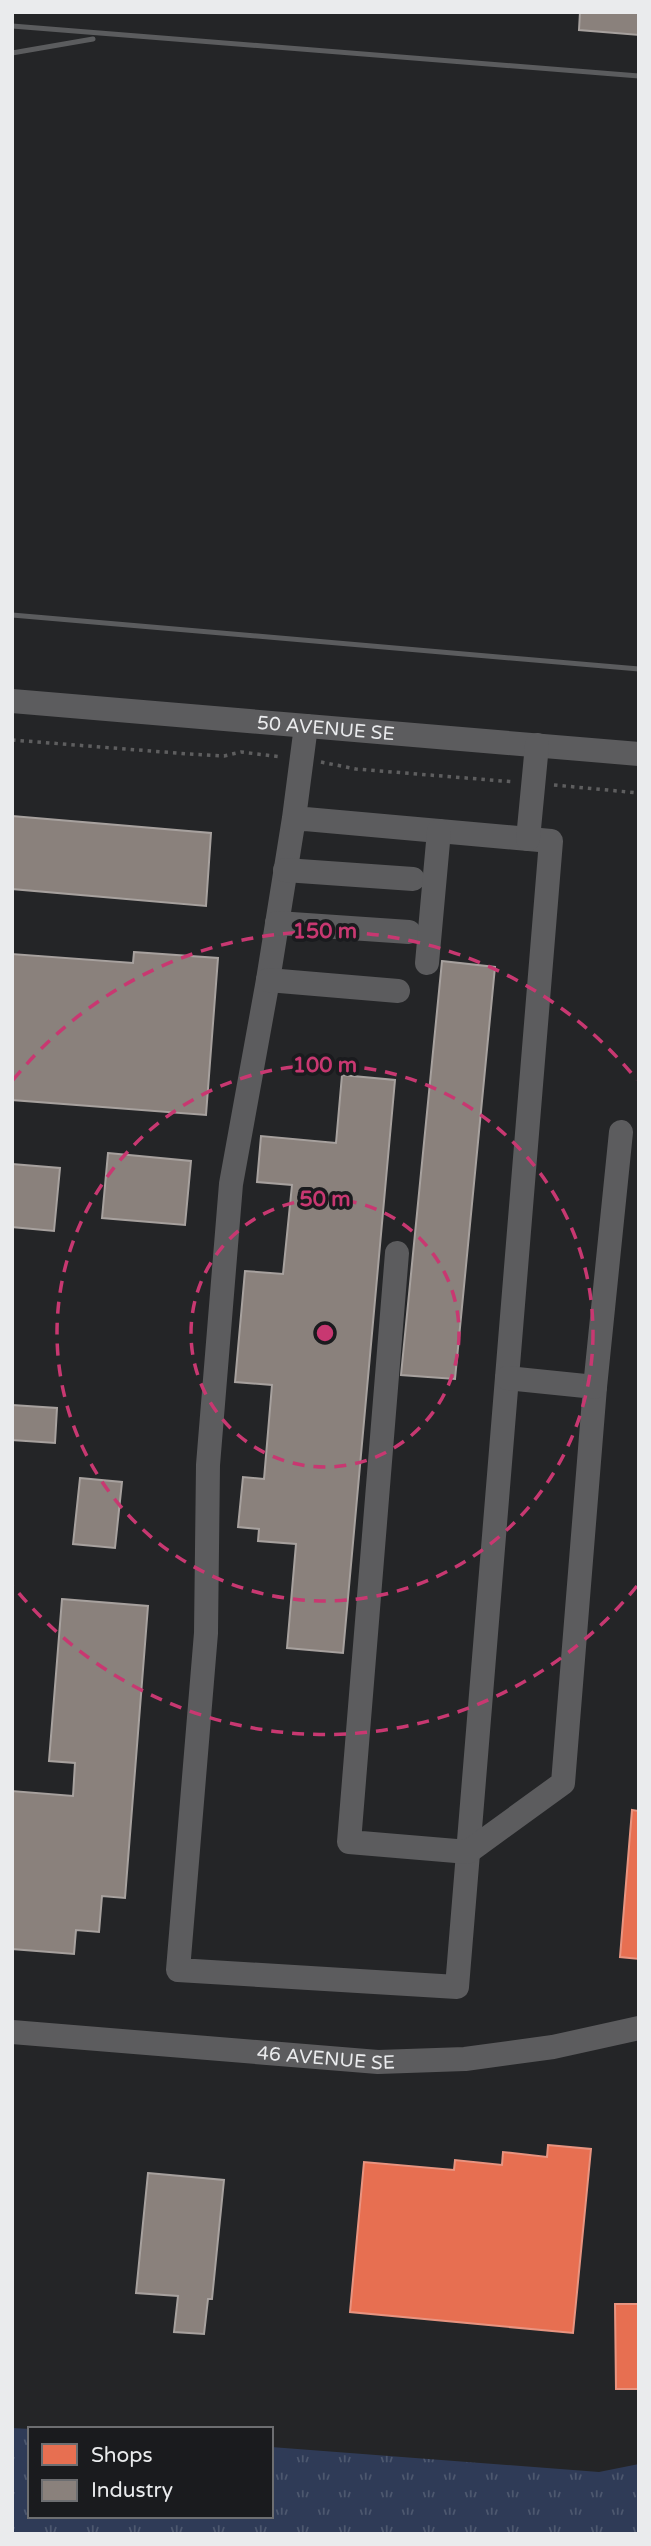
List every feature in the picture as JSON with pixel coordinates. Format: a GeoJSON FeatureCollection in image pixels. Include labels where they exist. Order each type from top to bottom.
{"type":"FeatureCollection","features":[{"type":"Feature","properties":{"kind":"street","name":"50 AVENUE SE"},"geometry":{"type":"LineString","coordinates":[[12,701],[639,754]]}},
{"type":"Feature","properties":{"kind":"street"},"geometry":{"type":"LineString","coordinates":[[294,818],[551,841],[457,1987],[177,1970],[206,1633],[208,1465],[231,1184],[268,980],[306,726]]}},
{"type":"Feature","properties":{"kind":"street"},"geometry":{"type":"LineString","coordinates":[[528,839],[537,745]]}},
{"type":"Feature","properties":{"kind":"street"},"geometry":{"type":"LineString","coordinates":[[427,963],[439,831]]}},
{"type":"Feature","properties":{"kind":"street"},"geometry":{"type":"LineString","coordinates":[[285,870],[413,879]]}},
{"type":"Feature","properties":{"kind":"street"},"geometry":{"type":"LineString","coordinates":[[277,923],[410,932]]}},
{"type":"Feature","properties":{"kind":"street"},"geometry":{"type":"LineString","coordinates":[[268,980],[398,991]]}},
{"type":"Feature","properties":{"kind":"street"},"geometry":{"type":"LineString","coordinates":[[397,1253],[349,1842],[468,1852],[563,1783],[594,1387],[621,1132]]}},
{"type":"Feature","properties":{"kind":"street"},"geometry":{"type":"LineString","coordinates":[[507,1378],[594,1387]]}},
{"type":"Feature","properties":{"kind":"street","name":"46 AVENUE SE"},"geometry":{"type":"LineString","coordinates":[[12,2032],[378,2062],[465,2059],[553,2047],[639,2028]]}},
{"type":"Feature","properties":{"kind":"path"},"geometry":{"type":"LineString","coordinates":[[12,740],[225,756],[241,752],[302,758],[356,769],[639,793]]}},
{"type":"Feature","properties":{"kind":"green space"},"geometry":{"type":"Polygon","coordinates":[[[12,2428],[28,2429],[28,2518],[273,2518],[273,2447],[599,2472],[639,2464],[639,2534],[12,2534],[12,2428]]]}},
{"type":"Feature","properties":{"kind":"building: Shops"},"geometry":{"type":"Polygon","coordinates":[[[632,1810],[639,1811],[639,1959],[620,1957],[632,1810]]]}},
{"type":"Feature","properties":{"kind":"building: Shops"},"geometry":{"type":"Polygon","coordinates":[[[548,2145],[591,2149],[573,2333],[350,2312],[364,2162],[454,2170],[455,2160],[502,2165],[503,2152],[547,2157],[548,2145]]]}},
{"type":"Feature","properties":{"kind":"building: Shops"},"geometry":{"type":"Polygon","coordinates":[[[615,2304],[639,2304],[639,2389],[616,2389],[615,2304]]]}},
{"type":"Feature","properties":{"kind":"building: Industry"},"geometry":{"type":"Polygon","coordinates":[[[580,12],[639,12],[639,35],[579,30],[580,12]]]}},
{"type":"Feature","properties":{"kind":"building: Industry"},"geometry":{"type":"Polygon","coordinates":[[[12,816],[211,833],[206,906],[12,889],[12,816]]]}},
{"type":"Feature","properties":{"kind":"building: Industry"},"geometry":{"type":"Polygon","coordinates":[[[134,952],[218,958],[206,1115],[12,1100],[12,954],[133,963],[134,952]]]}},
{"type":"Feature","properties":{"kind":"building: Industry"},"geometry":{"type":"Polygon","coordinates":[[[442,961],[495,967],[455,1379],[401,1375],[442,961]]]}},
{"type":"Feature","properties":{"kind":"building: Industry"},"geometry":{"type":"Polygon","coordinates":[[[342,1075],[395,1080],[343,1653],[287,1648],[296,1544],[258,1541],[259,1529],[238,1527],[243,1477],[264,1479],[272,1385],[235,1382],[245,1271],[283,1274],[292,1185],[257,1182],[261,1136],[336,1143],[342,1075]]]}},
{"type":"Feature","properties":{"kind":"building: Industry"},"geometry":{"type":"Polygon","coordinates":[[[108,1153],[191,1161],[185,1225],[102,1218],[108,1153]]]}},
{"type":"Feature","properties":{"kind":"building: Industry"},"geometry":{"type":"Polygon","coordinates":[[[12,1164],[60,1168],[54,1231],[12,1227],[12,1164]]]}},
{"type":"Feature","properties":{"kind":"building: Industry"},"geometry":{"type":"Polygon","coordinates":[[[12,1405],[57,1408],[55,1443],[12,1440],[12,1405]]]}},
{"type":"Feature","properties":{"kind":"building: Industry"},"geometry":{"type":"Polygon","coordinates":[[[80,1478],[122,1482],[115,1548],[73,1544],[80,1478]]]}},
{"type":"Feature","properties":{"kind":"building: Industry"},"geometry":{"type":"Polygon","coordinates":[[[62,1599],[148,1606],[125,1898],[102,1896],[99,1932],[76,1930],[74,1954],[12,1949],[12,1791],[73,1796],[75,1763],[49,1761],[62,1599]]]}},
{"type":"Feature","properties":{"kind":"building: Industry"},"geometry":{"type":"Polygon","coordinates":[[[148,2173],[224,2180],[212,2299],[208,2299],[204,2334],[174,2332],[178,2296],[136,2293],[148,2173]]]}},
{"type":"Feature","properties":{"kind":"railway"},"geometry":{"type":"LineString","coordinates":[[12,26],[639,76]]}},
{"type":"Feature","properties":{"kind":"railway"},"geometry":{"type":"LineString","coordinates":[[12,53],[93,39]]}},
{"type":"Feature","properties":{"kind":"railway"},"geometry":{"type":"LineString","coordinates":[[12,615],[639,669]]}}]}
